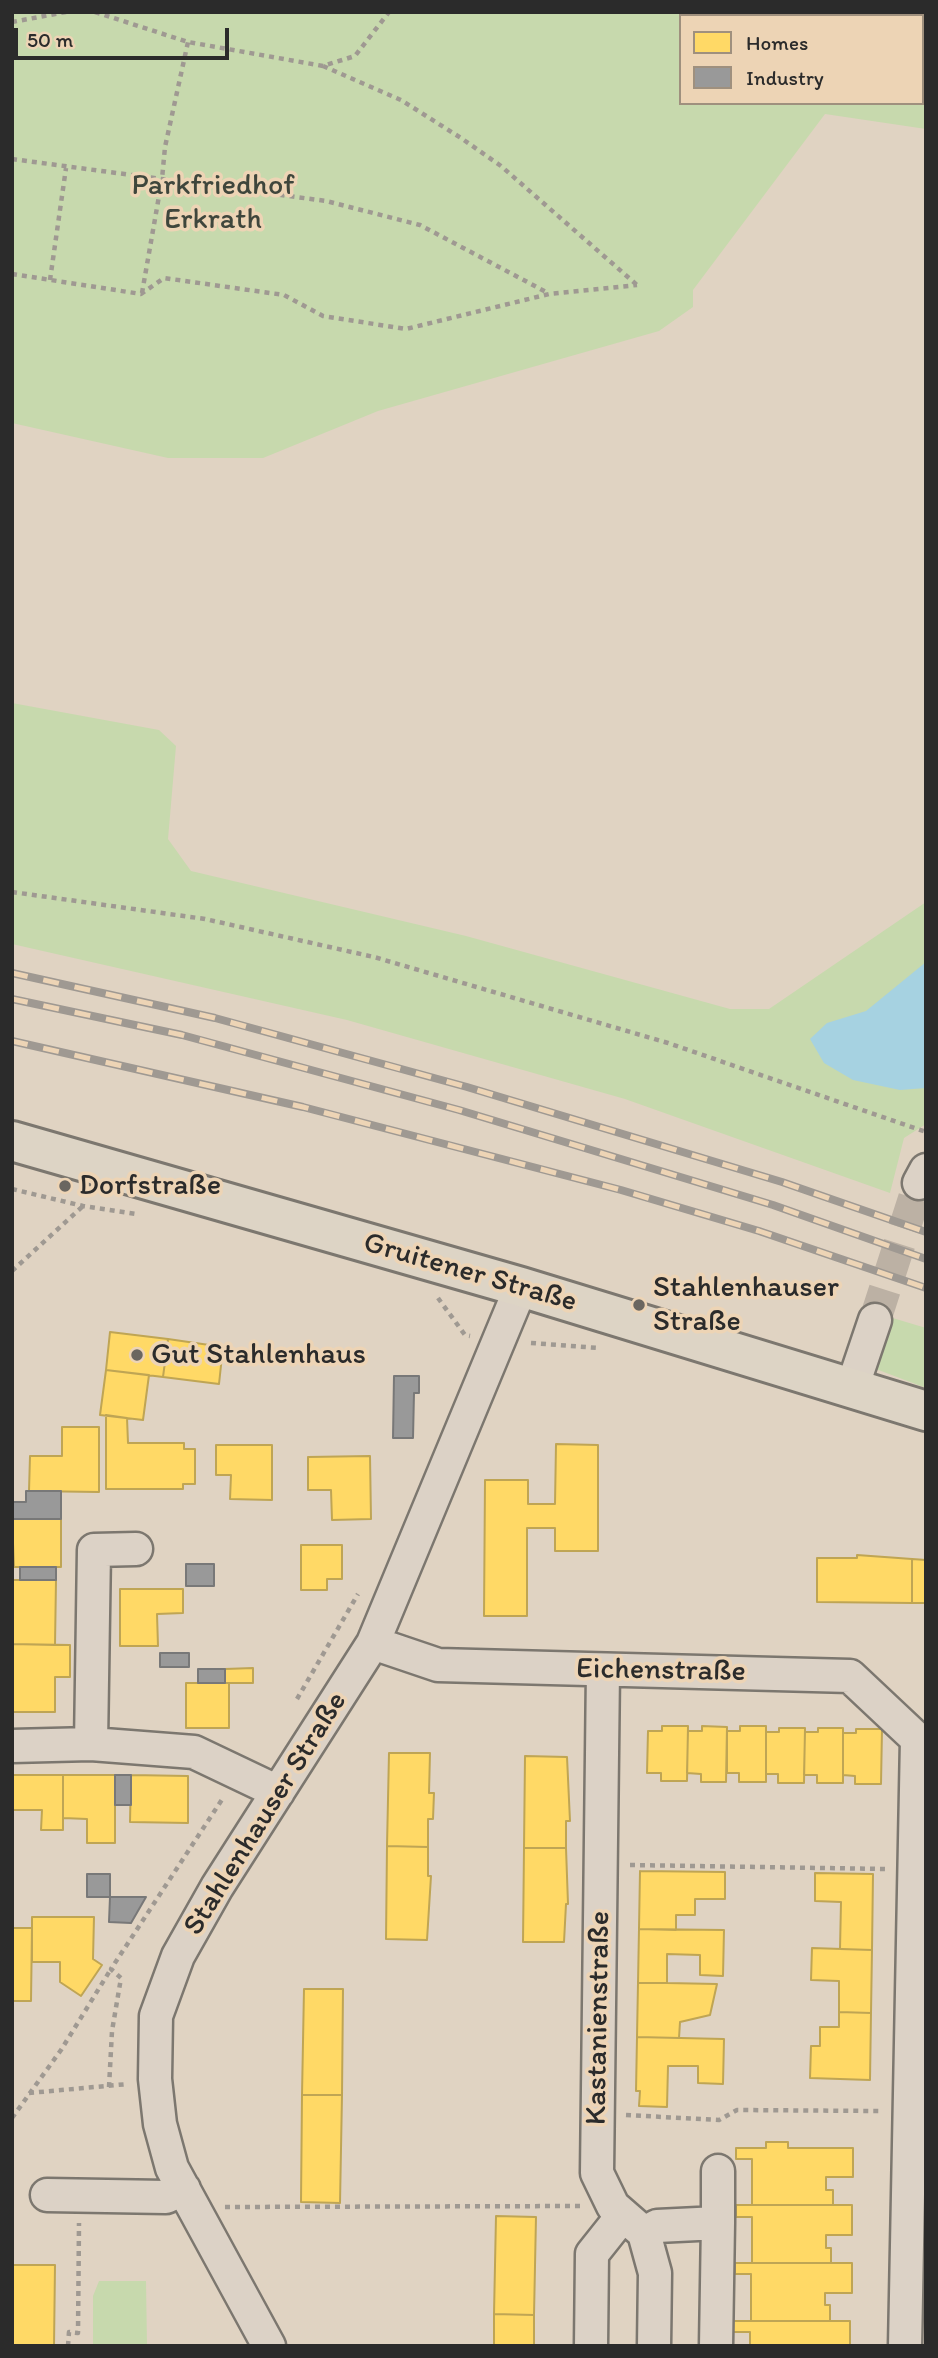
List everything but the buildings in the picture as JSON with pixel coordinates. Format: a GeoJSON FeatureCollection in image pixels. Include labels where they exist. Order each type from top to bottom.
{"type":"FeatureCollection","features":[{"type":"Feature","properties":{"kind":"main road","name":"Gruitener Straße"},"geometry":{"type":"LineString","coordinates":[[12,1142],[521,1287],[926,1412]]}},
{"type":"Feature","properties":{"kind":"street","name":"Stahlenhauser Straße"},"geometry":{"type":"LineString","coordinates":[[269,2346],[172,2168],[160,2124],[155,2079],[156,2016],[178,1956],[373,1643],[521,1287]]}},
{"type":"Feature","properties":{"kind":"street"},"geometry":{"type":"LineString","coordinates":[[852,1388],[875,1320]]}},
{"type":"Feature","properties":{"kind":"street"},"geometry":{"type":"LineString","coordinates":[[91,1744],[94,1550],[136,1549]]}},
{"type":"Feature","properties":{"kind":"street","name":"Eichenstraße"},"geometry":{"type":"LineString","coordinates":[[373,1643],[438,1665],[850,1675],[921,1742]]}},
{"type":"Feature","properties":{"kind":"street","name":"Kastanienstraße"},"geometry":{"type":"LineString","coordinates":[[603,1670],[597,2173],[627,2218],[655,2273],[654,2346]]}},
{"type":"Feature","properties":{"kind":"street"},"geometry":{"type":"LineString","coordinates":[[905,2346],[914,1870],[921,1742]]}},
{"type":"Feature","properties":{"kind":"street"},"geometry":{"type":"LineString","coordinates":[[12,1746],[91,1744],[194,1752],[278,1792]]}},
{"type":"Feature","properties":{"kind":"street"},"geometry":{"type":"LineString","coordinates":[[716,2346],[718,2171]]}},
{"type":"Feature","properties":{"kind":"street"},"geometry":{"type":"LineString","coordinates":[[47,2195],[166,2197],[184,2189]]}},
{"type":"Feature","properties":{"kind":"street"},"geometry":{"type":"LineString","coordinates":[[591,2346],[592,2254],[627,2218],[657,2226],[718,2223]]}},
{"type":"Feature","properties":{"kind":"path"},"geometry":{"type":"LineString","coordinates":[[12,22],[66,12]]}},
{"type":"Feature","properties":{"kind":"path"},"geometry":{"type":"LineString","coordinates":[[12,274],[141,294],[164,278],[284,295],[323,316],[405,329],[549,294],[638,285],[501,166],[401,100],[323,66],[188,42],[95,12]]}},
{"type":"Feature","properties":{"kind":"path"},"geometry":{"type":"LineString","coordinates":[[323,66],[355,55],[389,12]]}},
{"type":"Feature","properties":{"kind":"path"},"geometry":{"type":"LineString","coordinates":[[141,294],[162,179],[165,147],[188,42]]}},
{"type":"Feature","properties":{"kind":"path"},"geometry":{"type":"LineString","coordinates":[[12,159],[326,201],[420,225],[549,294]]}},
{"type":"Feature","properties":{"kind":"path"},"geometry":{"type":"LineString","coordinates":[[50,280],[66,168]]}},
{"type":"Feature","properties":{"kind":"path"},"geometry":{"type":"LineString","coordinates":[[12,892],[205,919],[374,957],[668,1043],[926,1132]]}},
{"type":"Feature","properties":{"kind":"path"},"geometry":{"type":"LineString","coordinates":[[12,1189],[83,1206],[148,1216]]}},
{"type":"Feature","properties":{"kind":"path"},"geometry":{"type":"LineString","coordinates":[[12,1271],[83,1206]]}},
{"type":"Feature","properties":{"kind":"path"},"geometry":{"type":"LineString","coordinates":[[431,1288],[465,1335],[598,1348],[611,1352]]}},
{"type":"Feature","properties":{"kind":"path"},"geometry":{"type":"LineString","coordinates":[[12,2118],[61,2050],[111,1969],[241,1773]]}},
{"type":"Feature","properties":{"kind":"path"},"geometry":{"type":"LineString","coordinates":[[601,1865],[914,1870]]}},
{"type":"Feature","properties":{"kind":"path"},"geometry":{"type":"LineString","coordinates":[[28,2093],[109,2087],[113,2031],[121,1978],[111,1969]]}},
{"type":"Feature","properties":{"kind":"path"},"geometry":{"type":"LineString","coordinates":[[597,2113],[719,2120],[737,2110],[909,2111]]}},
{"type":"Feature","properties":{"kind":"path"},"geometry":{"type":"LineString","coordinates":[[68,2346],[69,2332],[78,2333],[80,2195]]}},
{"type":"Feature","properties":{"kind":"path"},"geometry":{"type":"LineString","coordinates":[[199,2217],[213,2207],[627,2218]]}},
{"type":"Feature","properties":{"kind":"green space","name":"Parkfriedhof Erkrath"},"geometry":{"type":"Polygon","coordinates":[[[12,12],[926,12],[926,129],[825,114],[693,290],[693,307],[659,331],[378,411],[263,458],[168,458],[12,423],[12,12]]]}},
{"type":"Feature","properties":{"kind":"green space"},"geometry":{"type":"Polygon","coordinates":[[[12,703],[159,730],[176,746],[168,839],[191,871],[466,936],[730,1009],[769,1009],[926,902],[926,1124],[904,1138],[890,1193],[625,1099],[347,1020],[12,944],[12,703]]]}},
{"type":"Feature","properties":{"kind":"green space"},"geometry":{"type":"Polygon","coordinates":[[[886,1316],[926,1328],[926,1388],[868,1366],[886,1316]]]}},
{"type":"Feature","properties":{"kind":"green space"},"geometry":{"type":"Polygon","coordinates":[[[99,2281],[146,2281],[147,2346],[93,2346],[93,2296],[99,2281]]]}},
{"type":"Feature","properties":{"kind":"water"},"geometry":{"type":"Polygon","coordinates":[[[926,962],[926,1088],[900,1090],[853,1080],[824,1063],[810,1039],[827,1023],[866,1011],[926,962]]]}},
{"type":"Feature","properties":{"kind":"tunnel"},"geometry":{"type":"LineString","coordinates":[[875,1320],[919,1183]]}},
{"type":"Feature","properties":{"kind":"railway"},"geometry":{"type":"LineString","coordinates":[[12,973],[215,1018],[467,1087],[782,1182],[926,1232]]}},
{"type":"Feature","properties":{"kind":"railway"},"geometry":{"type":"LineString","coordinates":[[12,999],[182,1035],[459,1110],[773,1205],[926,1259]]}},
{"type":"Feature","properties":{"kind":"railway"},"geometry":{"type":"LineString","coordinates":[[12,1041],[303,1107],[621,1190],[759,1231],[926,1288]]}},
{"type":"Feature","properties":{"kind":"place","name":"Dorfstraße"},"geometry":{"type":"Point","coordinates":[65,1186]}},
{"type":"Feature","properties":{"kind":"place","name":"Stahlenhauser Straße"},"geometry":{"type":"Point","coordinates":[639,1305]}},
{"type":"Feature","properties":{"kind":"place","name":"Gut Stahlenhaus"},"geometry":{"type":"Point","coordinates":[137,1355]}}]}
